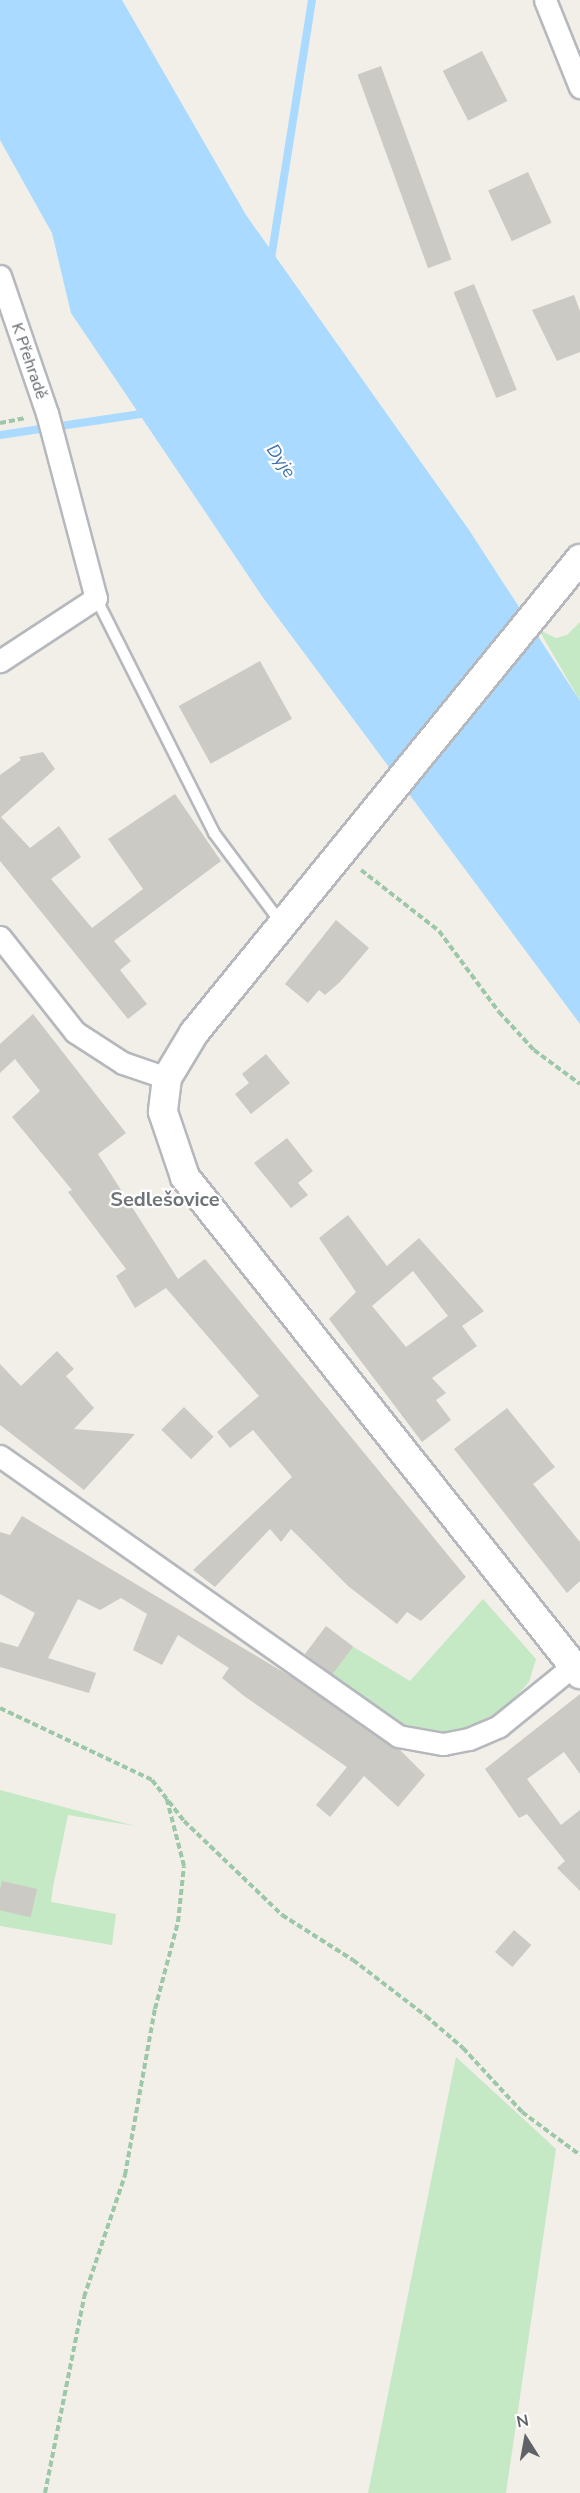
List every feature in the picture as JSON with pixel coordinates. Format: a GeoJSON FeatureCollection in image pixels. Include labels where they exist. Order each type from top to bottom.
{"type":"FeatureCollection","features":[{"type":"Feature","properties":{"kind":"street"},"geometry":{"type":"LineString","coordinates":[[545,0],[580,87]]}},
{"type":"Feature","properties":{"kind":"street","name":"K Přehradě"},"geometry":{"type":"LineString","coordinates":[[0,276],[50,422],[96,598]]}},
{"type":"Feature","properties":{"kind":"street"},"geometry":{"type":"LineString","coordinates":[[0,1456],[398,1736],[443,1744],[469,1740],[499,1726],[577,1670],[185,1177],[163,1112],[167,1078],[194,1033],[378,812],[580,559]]}},
{"type":"Feature","properties":{"kind":"street"},"geometry":{"type":"LineString","coordinates":[[0,661],[96,598]]}},
{"type":"Feature","properties":{"kind":"street"},"geometry":{"type":"LineString","coordinates":[[0,937],[75,1032],[123,1063],[167,1078]]}},
{"type":"Feature","properties":{"kind":"lane"},"geometry":{"type":"LineString","coordinates":[[96,598],[214,833],[284,925]]}},
{"type":"Feature","properties":{"kind":"path"},"geometry":{"type":"LineString","coordinates":[[340,856],[439,931],[499,1012],[534,1050],[580,1084]]}},
{"type":"Feature","properties":{"kind":"path"},"geometry":{"type":"LineString","coordinates":[[0,1708],[152,1780],[165,1792],[184,1821],[282,1915],[426,2016],[464,2048],[522,2112],[580,2155]]}},
{"type":"Feature","properties":{"kind":"path"},"geometry":{"type":"LineString","coordinates":[[45,2493],[84,2297],[124,2175],[155,2009],[178,1922],[184,1866],[165,1792]]}},
{"type":"Feature","properties":{"kind":"green space"},"geometry":{"type":"Polygon","coordinates":[[[580,622],[580,701],[539,630],[556,638],[567,635],[580,622]]]}},
{"type":"Feature","properties":{"kind":"green space"},"geometry":{"type":"Polygon","coordinates":[[[483,1599],[536,1659],[529,1682],[503,1711],[474,1729],[447,1736],[404,1727],[330,1676],[352,1646],[410,1681],[483,1599]]]}},
{"type":"Feature","properties":{"kind":"green space"},"geometry":{"type":"Polygon","coordinates":[[[0,1790],[135,1826],[68,1815],[53,1887],[51,1902],[116,1914],[112,1945],[0,1926],[0,1790]]]}},
{"type":"Feature","properties":{"kind":"green space"},"geometry":{"type":"Polygon","coordinates":[[[456,2057],[556,2149],[506,2493],[368,2493],[456,2057]]]}},
{"type":"Feature","properties":{"kind":"water","name":"Dyje"},"geometry":{"type":"Polygon","coordinates":[[[0,0],[122,0],[246,215],[469,530],[580,701],[580,1024],[264,599],[71,313],[52,233],[0,140],[0,0]]]}},
{"type":"Feature","properties":{"kind":"building"},"geometry":{"type":"Polygon","coordinates":[[[482,51],[507,101],[468,121],[443,71],[482,51]]]}},
{"type":"Feature","properties":{"kind":"building"},"geometry":{"type":"Polygon","coordinates":[[[381,66],[451,260],[428,268],[358,75],[381,66]]]}},
{"type":"Feature","properties":{"kind":"building"},"geometry":{"type":"Polygon","coordinates":[[[528,172],[552,223],[512,241],[488,191],[528,172]]]}},
{"type":"Feature","properties":{"kind":"building"},"geometry":{"type":"Polygon","coordinates":[[[474,284],[517,390],[496,398],[454,292],[474,284]]]}},
{"type":"Feature","properties":{"kind":"building"},"geometry":{"type":"Polygon","coordinates":[[[574,295],[580,311],[580,352],[557,361],[532,310],[574,295]]]}},
{"type":"Feature","properties":{"kind":"building"},"geometry":{"type":"Polygon","coordinates":[[[260,661],[292,719],[211,764],[179,706],[260,661]]]}},
{"type":"Feature","properties":{"kind":"building"},"geometry":{"type":"Polygon","coordinates":[[[43,752],[55,769],[1,817],[30,848],[59,826],[81,857],[51,879],[92,928],[143,889],[108,839],[175,794],[221,861],[114,941],[131,961],[120,970],[147,1004],[128,1019],[0,861],[0,775],[21,760],[19,757],[43,752]]]}},
{"type":"Feature","properties":{"kind":"building"},"geometry":{"type":"Polygon","coordinates":[[[336,920],[369,948],[340,982],[325,995],[319,990],[308,1003],[285,984],[336,920]]]}},
{"type":"Feature","properties":{"kind":"building"},"geometry":{"type":"Polygon","coordinates":[[[33,1014],[126,1133],[98,1154],[178,1279],[205,1259],[466,1577],[421,1621],[407,1612],[397,1624],[348,1586],[291,1529],[281,1542],[270,1529],[215,1587],[193,1570],[292,1477],[253,1430],[230,1448],[217,1432],[259,1396],[166,1288],[135,1308],[116,1276],[126,1269],[68,1192],[72,1190],[12,1117],[40,1091],[15,1059],[0,1073],[0,1044],[33,1014]]]}},
{"type":"Feature","properties":{"kind":"building"},"geometry":{"type":"Polygon","coordinates":[[[266,1054],[290,1083],[251,1114],[235,1094],[249,1083],[242,1074],[266,1054]]]}},
{"type":"Feature","properties":{"kind":"building"},"geometry":{"type":"Polygon","coordinates":[[[287,1138],[313,1171],[298,1183],[308,1195],[291,1208],[254,1163],[287,1138]]]}},
{"type":"Feature","properties":{"kind":"building"},"geometry":{"type":"Polygon","coordinates":[[[348,1215],[387,1266],[419,1238],[484,1311],[462,1326],[477,1346],[432,1378],[446,1393],[436,1400],[451,1420],[422,1442],[329,1319],[356,1292],[319,1238],[348,1215]],[[413,1271],[372,1306],[406,1347],[448,1316],[413,1271]]]}},
{"type":"Feature","properties":{"kind":"building"},"geometry":{"type":"Polygon","coordinates":[[[57,1351],[74,1369],[66,1376],[94,1408],[74,1429],[135,1434],[84,1490],[0,1425],[0,1364],[21,1386],[57,1351]]]}},
{"type":"Feature","properties":{"kind":"building"},"geometry":{"type":"Polygon","coordinates":[[[184,1407],[214,1437],[191,1459],[161,1430],[184,1407]]]}},
{"type":"Feature","properties":{"kind":"building"},"geometry":{"type":"Polygon","coordinates":[[[507,1408],[555,1467],[533,1484],[580,1542],[580,1581],[567,1593],[454,1449],[507,1408]]]}},
{"type":"Feature","properties":{"kind":"building"},"geometry":{"type":"Polygon","coordinates":[[[22,1516],[295,1679],[399,1749],[425,1775],[398,1807],[364,1776],[330,1817],[316,1805],[347,1767],[244,1696],[222,1678],[229,1668],[178,1635],[162,1665],[133,1650],[147,1614],[121,1598],[100,1610],[78,1599],[48,1658],[96,1673],[89,1693],[0,1667],[0,1642],[18,1647],[35,1613],[0,1594],[0,1532],[10,1535],[22,1516]]]}},
{"type":"Feature","properties":{"kind":"building"},"geometry":{"type":"Polygon","coordinates":[[[326,1626],[353,1646],[332,1674],[305,1654],[326,1626]]]}},
{"type":"Feature","properties":{"kind":"building"},"geometry":{"type":"Polygon","coordinates":[[[580,1694],[580,1774],[564,1752],[527,1779],[561,1825],[580,1810],[580,1891],[557,1868],[565,1861],[527,1814],[519,1818],[485,1769],[580,1694]]]}},
{"type":"Feature","properties":{"kind":"building"},"geometry":{"type":"Polygon","coordinates":[[[2,1881],[37,1889],[31,1917],[0,1910],[2,1881]]]}},
{"type":"Feature","properties":{"kind":"building"},"geometry":{"type":"Polygon","coordinates":[[[514,1930],[531,1945],[512,1967],[495,1952],[514,1930]]]}},
{"type":"Feature","properties":{"kind":"waterway"},"geometry":{"type":"LineString","coordinates":[[271,259],[312,0]]}},
{"type":"Feature","properties":{"kind":"waterway"},"geometry":{"type":"LineString","coordinates":[[0,435],[147,413]]}},
{"type":"Feature","properties":{"kind":"district","name":"Sedlešovice"},"geometry":{"type":"Point","coordinates":[165,1199]}}]}
